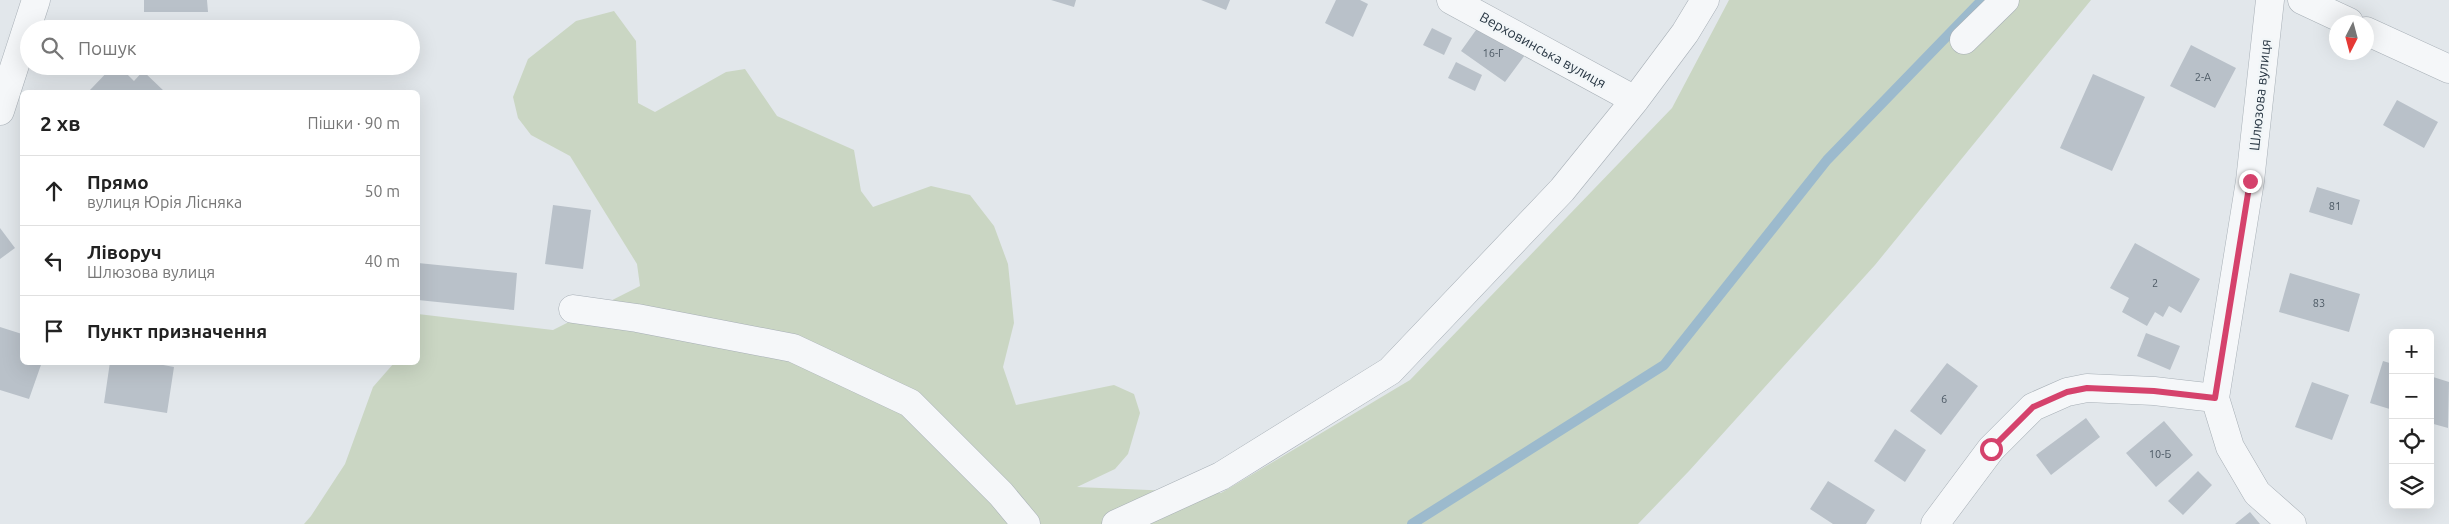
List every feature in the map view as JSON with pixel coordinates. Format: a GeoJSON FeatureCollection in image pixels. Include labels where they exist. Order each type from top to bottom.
{"type":"FeatureCollection","features":[{"type":"Feature","properties":{"kind":"street"},"geometry":{"type":"LineString","coordinates":[[30,20],[36,0]]}},
{"type":"Feature","properties":{"kind":"street","name":"Верховинська вулиця"},"geometry":{"type":"LineString","coordinates":[[1452,0],[1635,100]]}},
{"type":"Feature","properties":{"kind":"street"},"geometry":{"type":"LineString","coordinates":[[1116,524],[1221,476],[1390,371],[1562,190],[1635,100],[1685,33],[1705,0]]}},
{"type":"Feature","properties":{"kind":"street"},"geometry":{"type":"LineString","coordinates":[[1964,40],[2004,0]]}},
{"type":"Feature","properties":{"kind":"street","name":"Шлюзова вулиця"},"geometry":{"type":"LineString","coordinates":[[2215,398],[2250,181],[2270,0]]}},
{"type":"Feature","properties":{"kind":"street"},"geometry":{"type":"LineString","coordinates":[[2302,0],[2334,15]]}},
{"type":"Feature","properties":{"kind":"street"},"geometry":{"type":"LineString","coordinates":[[2374,35],[2449,69]]}},
{"type":"Feature","properties":{"kind":"street"},"geometry":{"type":"LineString","coordinates":[[0,111],[20,49]]}},
{"type":"Feature","properties":{"kind":"street"},"geometry":{"type":"LineString","coordinates":[[573,309],[647,320],[793,348],[910,403],[1001,494],[1026,524]]}},
{"type":"Feature","properties":{"kind":"street"},"geometry":{"type":"LineString","coordinates":[[1935,524],[1991,449],[2033,407],[2067,392],[2087,388],[2154,391],[2215,398],[2230,447],[2257,493],[2292,524]]}},
{"type":"Feature","properties":{"kind":"green space"},"geometry":{"type":"Polygon","coordinates":[[[1729,0],[2091,0],[1875,265],[1689,471],[1638,524],[304,524],[345,464],[373,387],[392,365],[420,365],[420,314],[553,330],[640,286],[637,264],[570,156],[531,135],[518,118],[513,97],[528,59],[576,21],[614,11],[636,41],[638,103],[655,112],[726,72],[745,69],[777,116],[854,150],[861,191],[873,207],[931,186],[970,195],[994,226],[1008,264],[1014,323],[1003,367],[1016,405],[1114,385],[1134,394],[1140,413],[1128,454],[1115,469],[1077,487],[1221,493],[1410,380],[1672,108],[1729,0]]]}},
{"type":"Feature","properties":{"kind":"building"},"geometry":{"type":"Polygon","coordinates":[[[144,0],[207,0],[208,12],[144,12],[144,0]]]}},
{"type":"Feature","properties":{"kind":"building"},"geometry":{"type":"Polygon","coordinates":[[[1051,0],[1076,0],[1074,7],[1051,0]]]}},
{"type":"Feature","properties":{"kind":"building"},"geometry":{"type":"Polygon","coordinates":[[[1201,0],[1230,0],[1226,10],[1201,0]]]}},
{"type":"Feature","properties":{"kind":"building"},"geometry":{"type":"Polygon","coordinates":[[[1336,0],[1360,0],[1368,4],[1353,37],[1325,23],[1336,0]]]}},
{"type":"Feature","properties":{"kind":"building"},"geometry":{"type":"Polygon","coordinates":[[[1481,23],[1525,55],[1505,82],[1461,51],[1481,23]]]}},
{"type":"Feature","properties":{"kind":"building"},"geometry":{"type":"Polygon","coordinates":[[[1432,28],[1452,38],[1444,55],[1423,45],[1432,28]]]}},
{"type":"Feature","properties":{"kind":"building"},"geometry":{"type":"Polygon","coordinates":[[[2191,45],[2236,68],[2215,108],[2170,86],[2191,45]]]}},
{"type":"Feature","properties":{"kind":"building"},"geometry":{"type":"Polygon","coordinates":[[[1456,62],[1482,75],[1475,91],[1448,78],[1456,62]]]}},
{"type":"Feature","properties":{"kind":"building"},"geometry":{"type":"Polygon","coordinates":[[[2093,74],[2145,97],[2112,171],[2060,148],[2093,74]]]}},
{"type":"Feature","properties":{"kind":"building"},"geometry":{"type":"Polygon","coordinates":[[[104,75],[128,75],[134,81],[139,75],[147,75],[163,90],[90,90],[104,75]]]}},
{"type":"Feature","properties":{"kind":"building"},"geometry":{"type":"Polygon","coordinates":[[[2397,100],[2438,122],[2424,148],[2383,125],[2397,100]]]}},
{"type":"Feature","properties":{"kind":"building"},"geometry":{"type":"Polygon","coordinates":[[[2317,187],[2360,200],[2352,225],[2309,212],[2317,187]]]}},
{"type":"Feature","properties":{"kind":"building"},"geometry":{"type":"Polygon","coordinates":[[[553,205],[591,210],[583,269],[545,264],[553,205]]]}},
{"type":"Feature","properties":{"kind":"building"},"geometry":{"type":"Polygon","coordinates":[[[0,228],[15,248],[0,259],[0,228]]]}},
{"type":"Feature","properties":{"kind":"building"},"geometry":{"type":"Polygon","coordinates":[[[2135,243],[2200,279],[2181,313],[2169,306],[2163,317],[2155,312],[2147,326],[2122,312],[2129,298],[2110,288],[2135,243]]]}},
{"type":"Feature","properties":{"kind":"building"},"geometry":{"type":"Polygon","coordinates":[[[420,263],[517,273],[514,310],[420,300],[420,263]]]}},
{"type":"Feature","properties":{"kind":"building"},"geometry":{"type":"Polygon","coordinates":[[[2290,273],[2360,294],[2349,332],[2279,312],[2290,273]]]}},
{"type":"Feature","properties":{"kind":"building"},"geometry":{"type":"Polygon","coordinates":[[[0,327],[20,333],[20,365],[41,365],[29,399],[0,390],[0,327]]]}},
{"type":"Feature","properties":{"kind":"building"},"geometry":{"type":"Polygon","coordinates":[[[2146,333],[2180,346],[2170,370],[2137,356],[2146,333]]]}},
{"type":"Feature","properties":{"kind":"building"},"geometry":{"type":"Polygon","coordinates":[[[2383,361],[2389,363],[2389,409],[2370,403],[2383,361]]]}},
{"type":"Feature","properties":{"kind":"building"},"geometry":{"type":"Polygon","coordinates":[[[1947,363],[1978,386],[1941,435],[1910,411],[1947,363]]]}},
{"type":"Feature","properties":{"kind":"building"},"geometry":{"type":"Polygon","coordinates":[[[110,365],[163,365],[174,367],[167,413],[104,403],[110,365]]]}},
{"type":"Feature","properties":{"kind":"building"},"geometry":{"type":"Polygon","coordinates":[[[2434,377],[2449,382],[2448,428],[2434,424],[2434,377]]]}},
{"type":"Feature","properties":{"kind":"building"},"geometry":{"type":"Polygon","coordinates":[[[2312,382],[2349,395],[2332,440],[2295,427],[2312,382]]]}},
{"type":"Feature","properties":{"kind":"building"},"geometry":{"type":"Polygon","coordinates":[[[2086,418],[2100,437],[2051,475],[2036,455],[2086,418]]]}},
{"type":"Feature","properties":{"kind":"building"},"geometry":{"type":"Polygon","coordinates":[[[2164,421],[2193,455],[2156,487],[2126,453],[2164,421]]]}},
{"type":"Feature","properties":{"kind":"building"},"geometry":{"type":"Polygon","coordinates":[[[1895,429],[1926,450],[1905,482],[1874,461],[1895,429]]]}},
{"type":"Feature","properties":{"kind":"building"},"geometry":{"type":"Polygon","coordinates":[[[2198,471],[2212,485],[2183,515],[2168,501],[2198,471]]]}},
{"type":"Feature","properties":{"kind":"building"},"geometry":{"type":"Polygon","coordinates":[[[1828,481],[1875,510],[1866,524],[1833,524],[1810,509],[1828,481]]]}},
{"type":"Feature","properties":{"kind":"building"},"geometry":{"type":"Polygon","coordinates":[[[2250,512],[2260,524],[2235,524],[2250,512]]]}},
{"type":"Feature","properties":{"kind":"waterway"},"geometry":{"type":"LineString","coordinates":[[1412,524],[1664,365],[1827,160],[1982,0]]}},
{"type":"Feature","properties":{"kind":"route"},"geometry":{"type":"LineString","coordinates":[[1991,449],[2033,407],[2067,392],[2087,388],[2154,391],[2215,398],[2250,181]]}}]}
